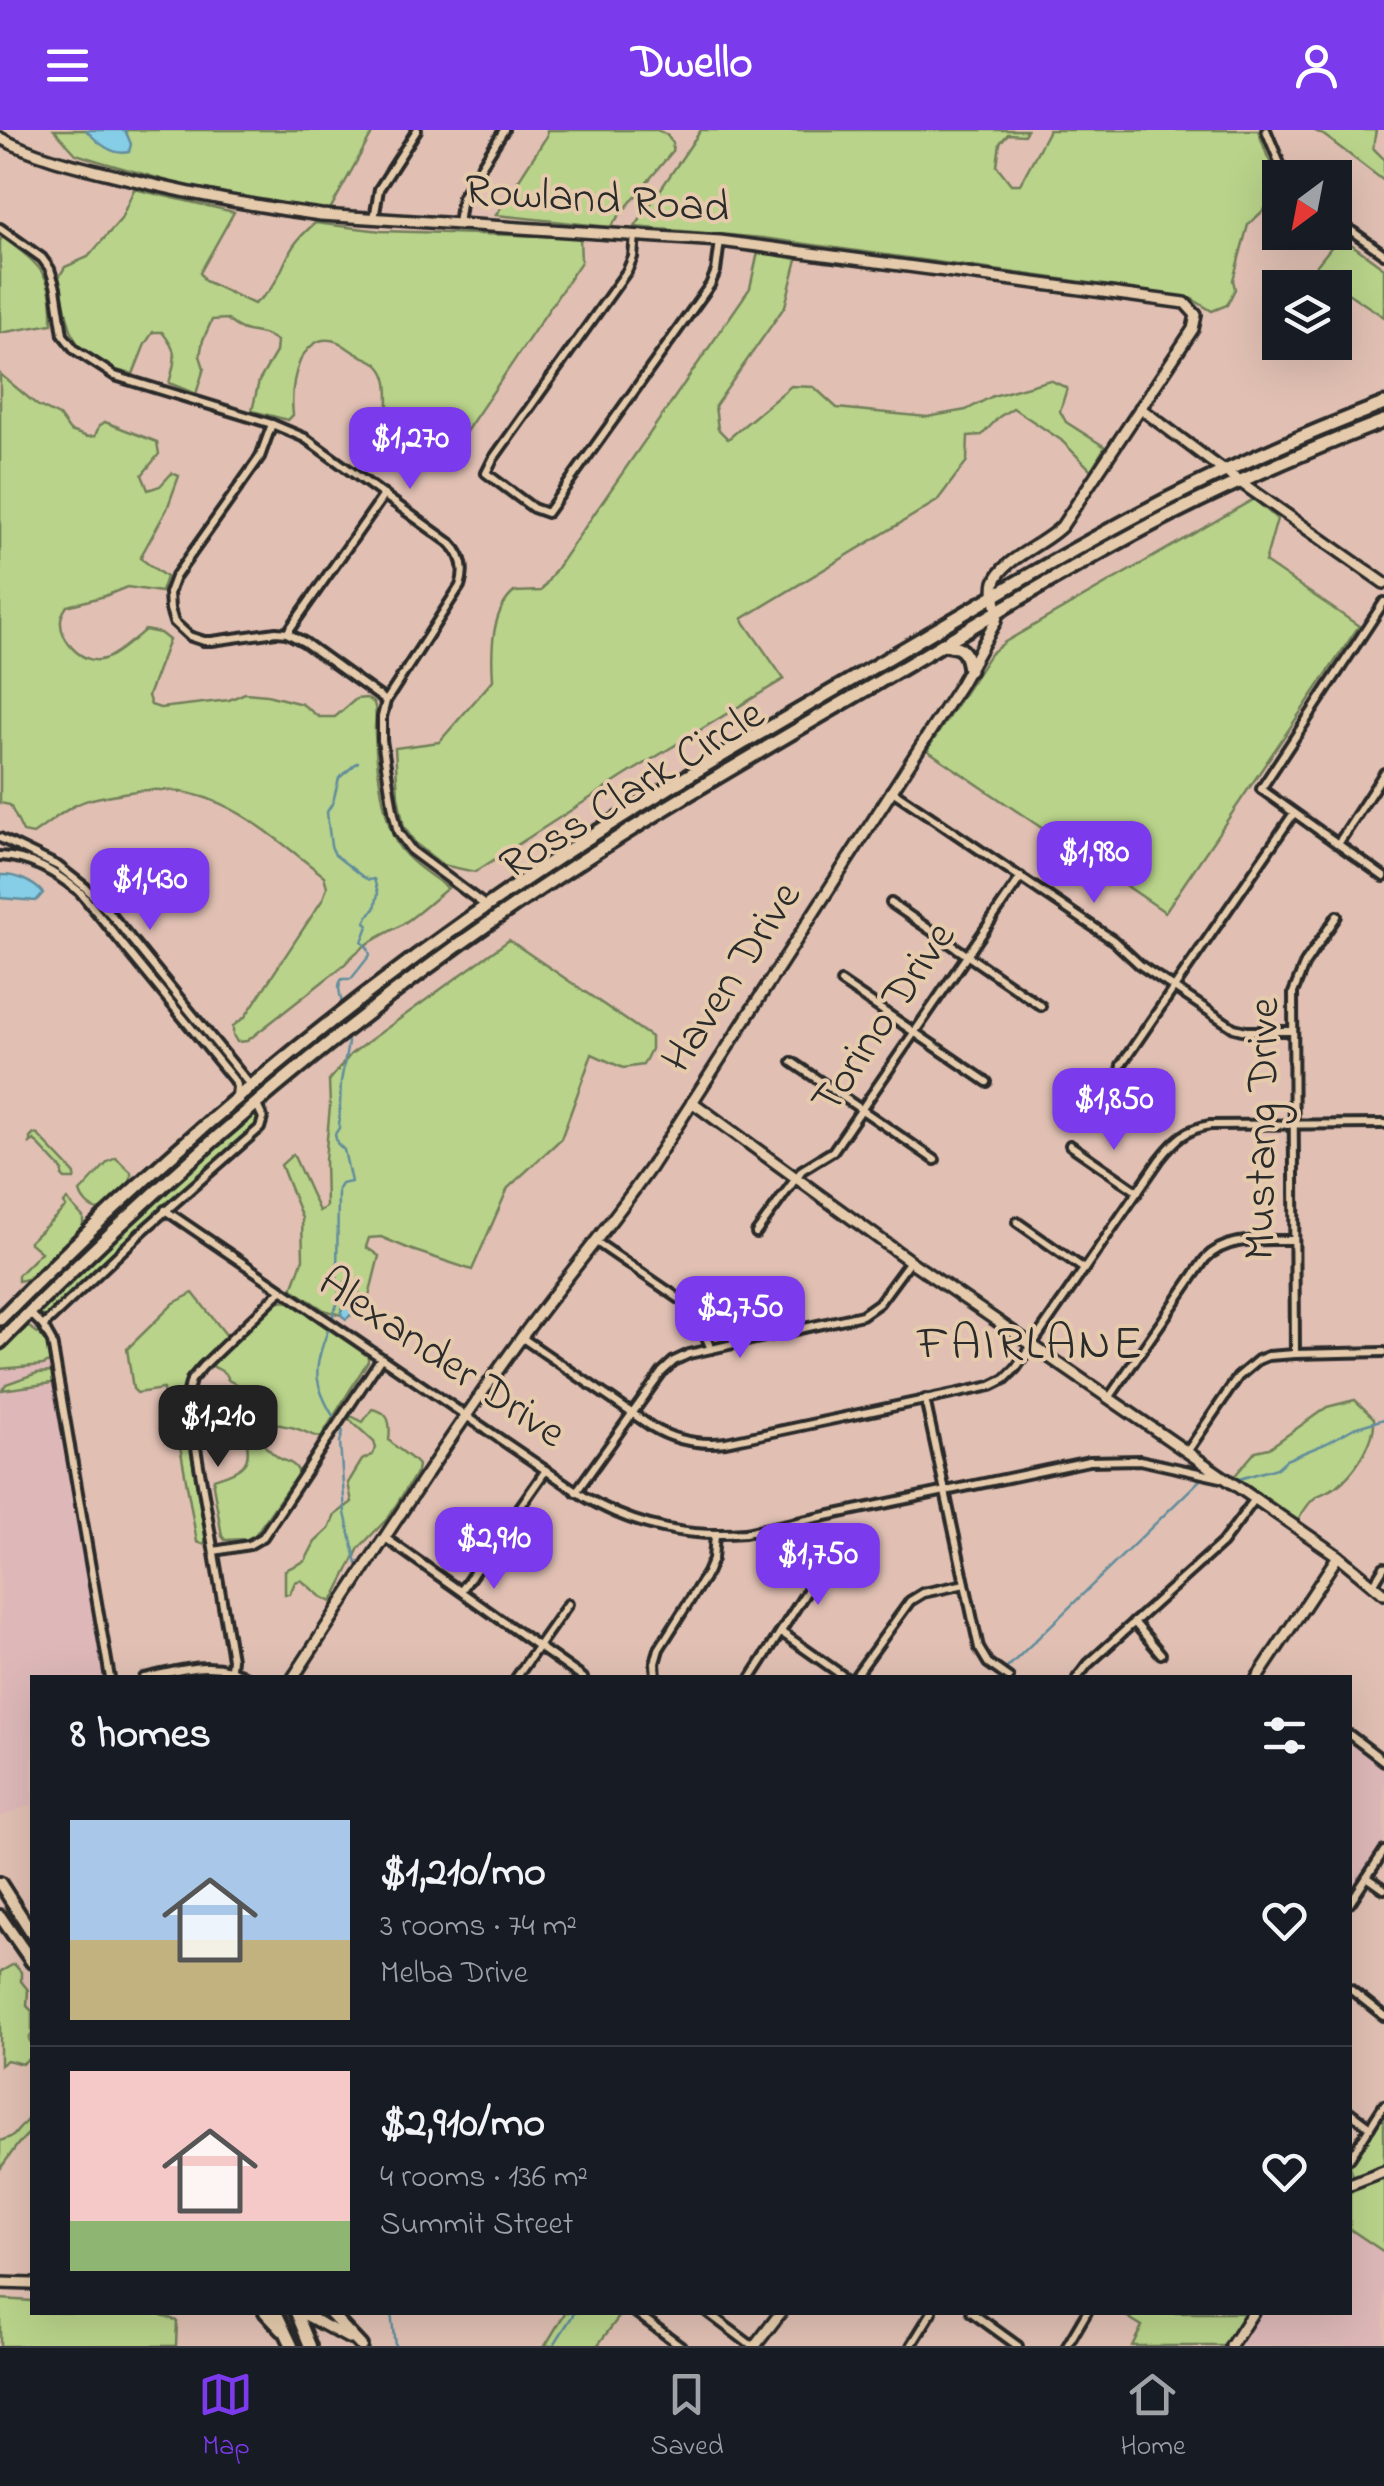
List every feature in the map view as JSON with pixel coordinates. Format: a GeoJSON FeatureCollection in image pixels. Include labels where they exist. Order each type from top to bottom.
{"type":"FeatureCollection","features":[{"type":"Feature","properties":{"kind":"highway","name":"Ross Clark Circle"},"geometry":{"type":"LineString","coordinates":[[0,1319],[136,1187],[256,1082],[345,1010],[486,906],[594,834],[1098,536],[1225,471],[1384,404]]}},
{"type":"Feature","properties":{"kind":"highway","name":"Ross Clark Circle"},"geometry":{"type":"LineString","coordinates":[[0,1342],[159,1188],[243,1114],[356,1022],[496,918],[603,847],[817,718],[1110,548],[1240,482],[1384,421]]}},
{"type":"Feature","properties":{"kind":"highway"},"geometry":{"type":"LineString","coordinates":[[943,644],[963,649],[969,670]]}},
{"type":"Feature","properties":{"kind":"highway"},"geometry":{"type":"LineString","coordinates":[[808,705],[817,718]]}},
{"type":"Feature","properties":{"kind":"highway"},"geometry":{"type":"LineString","coordinates":[[594,834],[603,847]]}},
{"type":"Feature","properties":{"kind":"highway"},"geometry":{"type":"LineString","coordinates":[[256,1082],[256,1103]]}},
{"type":"Feature","properties":{"kind":"highway"},"geometry":{"type":"LineString","coordinates":[[243,1114],[256,1082]]}},
{"type":"Feature","properties":{"kind":"highway"},"geometry":{"type":"LineString","coordinates":[[19,1300],[29,1312]]}},
{"type":"Feature","properties":{"kind":"main road"},"geometry":{"type":"LineString","coordinates":[[0,1883],[30,1930]]}},
{"type":"Feature","properties":{"kind":"main road"},"geometry":{"type":"LineString","coordinates":[[0,1916],[30,1959]]}},
{"type":"Feature","properties":{"kind":"main road"},"geometry":{"type":"LineString","coordinates":[[267,2315],[286,2334]]}},
{"type":"Feature","properties":{"kind":"main road"},"geometry":{"type":"LineString","coordinates":[[277,2315],[292,2346]]}},
{"type":"Feature","properties":{"kind":"main road"},"geometry":{"type":"LineString","coordinates":[[299,2315],[310,2346]]}},
{"type":"Feature","properties":{"kind":"main road"},"geometry":{"type":"LineString","coordinates":[[333,2315],[361,2346]]}},
{"type":"Feature","properties":{"kind":"street"},"geometry":{"type":"LineString","coordinates":[[374,219],[380,190],[417,130]]}},
{"type":"Feature","properties":{"kind":"street"},"geometry":{"type":"LineString","coordinates":[[458,224],[462,197],[504,130]]}},
{"type":"Feature","properties":{"kind":"street"},"geometry":{"type":"LineString","coordinates":[[1266,130],[1278,160]]}},
{"type":"Feature","properties":{"kind":"street","name":"Rowland Road"},"geometry":{"type":"LineString","coordinates":[[0,138],[62,162],[275,210],[720,241],[1185,304],[1194,310],[1193,329],[1140,408]]}},
{"type":"Feature","properties":{"kind":"street"},"geometry":{"type":"LineString","coordinates":[[0,228],[37,254],[50,270],[63,335],[75,350],[114,376],[272,424],[305,438],[460,554],[464,570],[458,591],[386,701],[382,740],[398,832],[412,851],[486,906],[496,918]]}},
{"type":"Feature","properties":{"kind":"street"},"geometry":{"type":"LineString","coordinates":[[1352,231],[1384,254]]}},
{"type":"Feature","properties":{"kind":"street"},"geometry":{"type":"LineString","coordinates":[[636,234],[627,271],[486,473],[547,513],[710,285],[720,241]]}},
{"type":"Feature","properties":{"kind":"street"},"geometry":{"type":"LineString","coordinates":[[999,612],[995,581],[1003,569],[1062,526],[1140,408],[1384,583]]}},
{"type":"Feature","properties":{"kind":"street"},"geometry":{"type":"LineString","coordinates":[[272,424],[260,456],[170,586],[168,603],[172,616],[190,636],[204,641],[286,634],[304,642],[386,701]]}},
{"type":"Feature","properties":{"kind":"street"},"geometry":{"type":"LineString","coordinates":[[286,634],[384,495]]}},
{"type":"Feature","properties":{"kind":"street"},"geometry":{"type":"LineString","coordinates":[[1384,602],[1261,789],[1384,877]]}},
{"type":"Feature","properties":{"kind":"street","name":"Haven Drive"},"geometry":{"type":"LineString","coordinates":[[295,1675],[466,1416],[631,1194],[692,1102],[969,670],[999,612]]}},
{"type":"Feature","properties":{"kind":"street"},"geometry":{"type":"LineString","coordinates":[[1338,844],[1384,772]]}},
{"type":"Feature","properties":{"kind":"street"},"geometry":{"type":"LineString","coordinates":[[892,790],[1113,940],[1140,964],[1234,1028],[1292,1031]]}},
{"type":"Feature","properties":{"kind":"street"},"geometry":{"type":"LineString","coordinates":[[1121,1065],[1294,812]]}},
{"type":"Feature","properties":{"kind":"street"},"geometry":{"type":"LineString","coordinates":[[0,838],[58,866],[100,900],[256,1082]]}},
{"type":"Feature","properties":{"kind":"street"},"geometry":{"type":"LineString","coordinates":[[0,856],[30,861],[80,892],[233,1079],[236,1099]]}},
{"type":"Feature","properties":{"kind":"street","name":"Torino Drive"},"geometry":{"type":"LineString","coordinates":[[756,1233],[807,1165],[833,1151],[1020,877]]}},
{"type":"Feature","properties":{"kind":"street"},"geometry":{"type":"LineString","coordinates":[[891,903],[1041,1006]]}},
{"type":"Feature","properties":{"kind":"street","name":"Mustang Drive"},"geometry":{"type":"LineString","coordinates":[[1295,1354],[1294,993],[1304,963],[1337,916]]}},
{"type":"Feature","properties":{"kind":"street"},"geometry":{"type":"LineString","coordinates":[[842,982],[987,1082]]}},
{"type":"Feature","properties":{"kind":"street"},"geometry":{"type":"LineString","coordinates":[[792,1062],[934,1160]]}},
{"type":"Feature","properties":{"kind":"street"},"geometry":{"type":"LineString","coordinates":[[692,1102],[910,1261],[1338,1556],[1384,1594]]}},
{"type":"Feature","properties":{"kind":"street"},"geometry":{"type":"LineString","coordinates":[[44,1326],[165,1210],[260,1128],[264,1118],[256,1103]]}},
{"type":"Feature","properties":{"kind":"street"},"geometry":{"type":"LineString","coordinates":[[522,1338],[652,1428],[692,1442],[718,1443],[998,1383],[1016,1368],[1182,1134],[1210,1125],[1384,1124]]}},
{"type":"Feature","properties":{"kind":"street"},"geometry":{"type":"LineString","coordinates":[[1070,1145],[1138,1192]]}},
{"type":"Feature","properties":{"kind":"street","name":"Alexander Drive"},"geometry":{"type":"LineString","coordinates":[[165,1210],[576,1492],[639,1523],[677,1532],[745,1533],[1058,1466],[1106,1460],[1156,1462],[1222,1478]]}},
{"type":"Feature","properties":{"kind":"street"},"geometry":{"type":"LineString","coordinates":[[1016,1222],[1084,1269]]}},
{"type":"Feature","properties":{"kind":"street"},"geometry":{"type":"LineString","coordinates":[[1108,1399],[1214,1250],[1233,1242],[1294,1240]]}},
{"type":"Feature","properties":{"kind":"street"},"geometry":{"type":"LineString","coordinates":[[596,1241],[684,1302],[698,1320],[711,1349]]}},
{"type":"Feature","properties":{"kind":"street"},"geometry":{"type":"LineString","coordinates":[[576,1492],[670,1364],[711,1349],[862,1315],[884,1298],[910,1261]]}},
{"type":"Feature","properties":{"kind":"street"},"geometry":{"type":"LineString","coordinates":[[230,1668],[232,1659],[188,1388],[202,1367],[282,1290]]}},
{"type":"Feature","properties":{"kind":"street"},"geometry":{"type":"LineString","coordinates":[[29,1312],[44,1326],[52,1342],[109,1675]]}},
{"type":"Feature","properties":{"kind":"street"},"geometry":{"type":"LineString","coordinates":[[1186,1453],[1238,1377],[1268,1356],[1384,1352]]}},
{"type":"Feature","properties":{"kind":"street"},"geometry":{"type":"LineString","coordinates":[[214,1551],[249,1545],[263,1536],[381,1358]]}},
{"type":"Feature","properties":{"kind":"street"},"geometry":{"type":"LineString","coordinates":[[925,1399],[981,1652],[1005,1675]]}},
{"type":"Feature","properties":{"kind":"street"},"geometry":{"type":"LineString","coordinates":[[461,1591],[546,1470]]}},
{"type":"Feature","properties":{"kind":"street"},"geometry":{"type":"LineString","coordinates":[[1079,1675],[1222,1542],[1255,1500]]}},
{"type":"Feature","properties":{"kind":"street"},"geometry":{"type":"LineString","coordinates":[[753,1675],[806,1594],[812,1576],[802,1522]]}},
{"type":"Feature","properties":{"kind":"street"},"geometry":{"type":"LineString","coordinates":[[656,1675],[659,1649],[708,1573],[715,1535]]}},
{"type":"Feature","properties":{"kind":"street"},"geometry":{"type":"LineString","coordinates":[[384,1537],[579,1675]]}},
{"type":"Feature","properties":{"kind":"street"},"geometry":{"type":"LineString","coordinates":[[1264,1674],[1338,1556]]}},
{"type":"Feature","properties":{"kind":"street"},"geometry":{"type":"LineString","coordinates":[[1372,1584],[1384,1567]]}},
{"type":"Feature","properties":{"kind":"street"},"geometry":{"type":"LineString","coordinates":[[852,1675],[910,1601],[924,1593],[966,1584]]}},
{"type":"Feature","properties":{"kind":"street"},"geometry":{"type":"LineString","coordinates":[[518,1675],[568,1604]]}},
{"type":"Feature","properties":{"kind":"street"},"geometry":{"type":"LineString","coordinates":[[1134,1622],[1161,1654]]}},
{"type":"Feature","properties":{"kind":"street"},"geometry":{"type":"LineString","coordinates":[[781,1632],[846,1675]]}},
{"type":"Feature","properties":{"kind":"street"},"geometry":{"type":"LineString","coordinates":[[161,1675],[212,1666],[230,1668],[243,1675]]}},
{"type":"Feature","properties":{"kind":"street"},"geometry":{"type":"LineString","coordinates":[[1352,1737],[1384,1761]]}},
{"type":"Feature","properties":{"kind":"street"},"geometry":{"type":"LineString","coordinates":[[1352,1900],[1384,1851]]}},
{"type":"Feature","properties":{"kind":"street"},"geometry":{"type":"LineString","coordinates":[[1367,1877],[1384,1889]]}},
{"type":"Feature","properties":{"kind":"street"},"geometry":{"type":"LineString","coordinates":[[1352,1991],[1384,2016]]}},
{"type":"Feature","properties":{"kind":"street"},"geometry":{"type":"LineString","coordinates":[[1352,2155],[1384,2105]]}},
{"type":"Feature","properties":{"kind":"street"},"geometry":{"type":"LineString","coordinates":[[1352,2114],[1370,2127]]}},
{"type":"Feature","properties":{"kind":"street"},"geometry":{"type":"LineString","coordinates":[[1352,2183],[1384,2171]]}},
{"type":"Feature","properties":{"kind":"street"},"geometry":{"type":"LineString","coordinates":[[0,2283],[30,2284]]}},
{"type":"Feature","properties":{"kind":"street"},"geometry":{"type":"LineString","coordinates":[[305,2315],[361,2346]]}},
{"type":"Feature","properties":{"kind":"street"},"geometry":{"type":"LineString","coordinates":[[639,2315],[682,2346]]}},
{"type":"Feature","properties":{"kind":"street"},"geometry":{"type":"LineString","coordinates":[[711,2315],[754,2346],[779,2315]]}},
{"type":"Feature","properties":{"kind":"street"},"geometry":{"type":"LineString","coordinates":[[911,2346],[930,2315]]}},
{"type":"Feature","properties":{"kind":"street"},"geometry":{"type":"LineString","coordinates":[[975,2315],[1018,2346]]}},
{"type":"Feature","properties":{"kind":"street"},"geometry":{"type":"LineString","coordinates":[[1067,2346],[1086,2315]]}},
{"type":"Feature","properties":{"kind":"street"},"geometry":{"type":"LineString","coordinates":[[1231,2346],[1250,2315]]}},
{"type":"Feature","properties":{"kind":"shaded area"},"geometry":{"type":"Polygon","coordinates":[[[52,1363],[107,1675],[30,1675],[30,1805],[0,1817],[0,1369],[52,1363]]]}},
{"type":"Feature","properties":{"kind":"shaded area"},"geometry":{"type":"Polygon","coordinates":[[[1352,1742],[1384,1766],[1384,1843],[1352,1892],[1352,1742]]]}},
{"type":"Feature","properties":{"kind":"shaded area"},"geometry":{"type":"Polygon","coordinates":[[[1352,2230],[1384,2252],[1384,2339],[1380,2346],[1238,2346],[1258,2315],[1352,2315],[1352,2230]]]}},
{"type":"Feature","properties":{"kind":"green space"},"geometry":{"type":"Polygon","coordinates":[[[54,130],[86,130],[128,138],[125,130],[374,130],[328,213],[185,186],[98,161],[76,154],[54,130]]]}},
{"type":"Feature","properties":{"kind":"green space"},"geometry":{"type":"Polygon","coordinates":[[[547,130],[657,130],[673,143],[672,152],[610,227],[496,215],[547,136],[547,130]]]}},
{"type":"Feature","properties":{"kind":"green space"},"geometry":{"type":"Polygon","coordinates":[[[701,130],[1027,130],[1024,135],[1008,134],[1000,143],[997,166],[1011,184],[1020,184],[1049,130],[1258,130],[1269,160],[1262,160],[1262,212],[1248,225],[1233,280],[1235,289],[1227,305],[1212,311],[1192,299],[1104,285],[763,238],[635,227],[701,130]]]}},
{"type":"Feature","properties":{"kind":"green space"},"geometry":{"type":"Polygon","coordinates":[[[1313,130],[1376,130],[1373,148],[1384,159],[1384,181],[1325,136],[1313,130]]]}},
{"type":"Feature","properties":{"kind":"green space"},"geometry":{"type":"Polygon","coordinates":[[[134,189],[234,212],[200,273],[205,281],[254,304],[272,288],[293,246],[315,223],[381,231],[580,237],[581,262],[463,436],[435,424],[424,424],[417,432],[414,447],[408,451],[391,430],[385,375],[373,361],[335,341],[316,343],[302,358],[293,388],[293,415],[288,420],[252,411],[259,381],[276,352],[277,341],[240,328],[227,319],[212,320],[203,340],[200,356],[204,368],[196,394],[169,383],[174,356],[162,332],[153,332],[133,374],[109,367],[87,353],[70,327],[59,277],[65,267],[88,257],[121,219],[134,189]]]}},
{"type":"Feature","properties":{"kind":"green space"},"geometry":{"type":"Polygon","coordinates":[[[2,237],[42,272],[50,293],[52,324],[0,333],[2,237]]]}},
{"type":"Feature","properties":{"kind":"green space"},"geometry":{"type":"Polygon","coordinates":[[[1352,245],[1384,268],[1384,317],[1352,296],[1352,270],[1313,270],[1329,250],[1352,250],[1352,245]]]}},
{"type":"Feature","properties":{"kind":"green space"},"geometry":{"type":"Polygon","coordinates":[[[758,252],[797,259],[785,306],[715,406],[718,429],[728,439],[791,386],[814,387],[837,408],[927,417],[966,410],[993,396],[1050,380],[1067,388],[1060,411],[1066,422],[1105,447],[1091,470],[1061,440],[1013,408],[982,435],[968,436],[967,461],[937,501],[742,619],[784,679],[475,872],[443,865],[416,844],[404,827],[395,748],[439,742],[493,680],[494,633],[506,600],[514,592],[541,591],[750,288],[758,252]]]}},
{"type":"Feature","properties":{"kind":"green space"},"geometry":{"type":"Polygon","coordinates":[[[0,374],[37,405],[59,416],[70,431],[95,436],[105,422],[157,442],[159,454],[142,475],[148,490],[160,486],[172,473],[179,476],[167,509],[140,558],[166,577],[161,592],[127,587],[67,606],[61,628],[74,650],[89,659],[104,659],[145,630],[160,633],[169,640],[148,696],[151,705],[160,708],[229,700],[245,693],[302,704],[319,717],[335,717],[356,699],[366,698],[374,703],[379,777],[394,838],[410,859],[448,888],[410,919],[362,948],[247,1041],[237,1042],[233,1026],[245,1017],[323,899],[327,887],[324,876],[233,810],[183,792],[154,790],[89,800],[66,810],[33,834],[23,832],[10,805],[0,803],[0,374]]]}},
{"type":"Feature","properties":{"kind":"green space"},"geometry":{"type":"Polygon","coordinates":[[[1254,499],[1277,519],[1265,562],[1359,626],[1165,912],[927,750],[990,654],[1005,642],[1254,499]]]}},
{"type":"Feature","properties":{"kind":"green space"},"geometry":{"type":"Polygon","coordinates":[[[509,940],[651,1037],[651,1049],[643,1065],[623,1068],[592,1054],[561,1139],[508,1188],[472,1270],[381,1237],[369,1238],[366,1247],[379,1256],[361,1315],[351,1315],[357,1295],[350,1276],[344,1284],[348,1301],[341,1315],[324,1310],[292,1289],[303,1259],[302,1218],[281,1165],[293,1154],[319,1211],[326,1207],[329,1081],[351,1054],[509,940]]]}},
{"type":"Feature","properties":{"kind":"green space"},"geometry":{"type":"Polygon","coordinates":[[[254,1115],[260,1119],[258,1126],[48,1317],[40,1315],[160,1197],[254,1115]]]}},
{"type":"Feature","properties":{"kind":"green space"},"geometry":{"type":"Polygon","coordinates":[[[34,1134],[75,1174],[74,1179],[65,1179],[63,1171],[34,1140],[30,1143],[34,1134]]]}},
{"type":"Feature","properties":{"kind":"green space"},"geometry":{"type":"Polygon","coordinates":[[[116,1158],[131,1172],[131,1182],[105,1207],[95,1209],[80,1192],[116,1158]]]}},
{"type":"Feature","properties":{"kind":"green space"},"geometry":{"type":"Polygon","coordinates":[[[67,1200],[83,1217],[83,1226],[28,1279],[18,1281],[18,1275],[41,1252],[29,1242],[66,1207],[67,1200]]]}},
{"type":"Feature","properties":{"kind":"green space"},"geometry":{"type":"Polygon","coordinates":[[[193,1293],[227,1336],[191,1374],[182,1397],[206,1541],[203,1544],[197,1542],[171,1395],[164,1395],[163,1389],[137,1393],[133,1389],[127,1349],[174,1303],[193,1293]]]}},
{"type":"Feature","properties":{"kind":"green space"},"geometry":{"type":"Polygon","coordinates":[[[279,1301],[289,1302],[368,1356],[368,1361],[321,1437],[268,1421],[257,1427],[255,1434],[263,1444],[299,1472],[255,1535],[225,1540],[214,1479],[244,1464],[248,1451],[244,1431],[264,1407],[257,1394],[230,1381],[210,1364],[279,1301]]]}},
{"type":"Feature","properties":{"kind":"green space"},"geometry":{"type":"Polygon","coordinates":[[[29,1327],[45,1342],[50,1351],[49,1362],[0,1369],[0,1352],[23,1328],[29,1327]]]}},
{"type":"Feature","properties":{"kind":"green space"},"geometry":{"type":"Polygon","coordinates":[[[51,1372],[55,1380],[52,1383],[2,1390],[6,1384],[51,1372]]]}},
{"type":"Feature","properties":{"kind":"green space"},"geometry":{"type":"Polygon","coordinates":[[[1355,1400],[1374,1418],[1369,1443],[1349,1475],[1313,1499],[1297,1522],[1232,1479],[1256,1451],[1269,1448],[1327,1407],[1355,1400]]]}},
{"type":"Feature","properties":{"kind":"green space"},"geometry":{"type":"Polygon","coordinates":[[[372,1409],[386,1416],[389,1440],[418,1465],[417,1472],[388,1518],[359,1548],[332,1602],[301,1580],[295,1582],[290,1594],[285,1594],[285,1570],[305,1561],[335,1515],[352,1502],[348,1483],[362,1460],[376,1448],[349,1419],[351,1416],[363,1422],[372,1409]]]}},
{"type":"Feature","properties":{"kind":"green space"},"geometry":{"type":"Polygon","coordinates":[[[14,1964],[28,1990],[30,2058],[22,2064],[7,2060],[0,2065],[0,1972],[14,1964]]]}},
{"type":"Feature","properties":{"kind":"green space"},"geometry":{"type":"Polygon","coordinates":[[[1384,2113],[1384,2166],[1357,2176],[1353,2175],[1352,2163],[1384,2113]]]}},
{"type":"Feature","properties":{"kind":"green space"},"geometry":{"type":"Polygon","coordinates":[[[30,2116],[30,2132],[0,2169],[0,2141],[13,2136],[30,2116]]]}},
{"type":"Feature","properties":{"kind":"green space"},"geometry":{"type":"Polygon","coordinates":[[[1384,2177],[1384,2252],[1352,2230],[1352,2191],[1358,2185],[1384,2177]]]}},
{"type":"Feature","properties":{"kind":"green space"},"geometry":{"type":"Polygon","coordinates":[[[0,2299],[30,2301],[30,2315],[162,2315],[177,2321],[176,2346],[0,2346],[0,2299]]]}},
{"type":"Feature","properties":{"kind":"green space"},"geometry":{"type":"Polygon","coordinates":[[[563,2315],[620,2315],[597,2346],[545,2346],[563,2315]]]}},
{"type":"Feature","properties":{"kind":"green space"},"geometry":{"type":"Polygon","coordinates":[[[1124,2315],[1246,2315],[1226,2346],[1132,2346],[1142,2326],[1124,2315]]]}},
{"type":"Feature","properties":{"kind":"water"},"geometry":{"type":"Polygon","coordinates":[[[86,130],[125,130],[131,144],[129,152],[111,150],[86,130]]]}},
{"type":"Feature","properties":{"kind":"water"},"geometry":{"type":"Polygon","coordinates":[[[0,875],[23,880],[43,893],[36,901],[0,898],[0,875]]]}},
{"type":"Feature","properties":{"kind":"water"},"geometry":{"type":"Polygon","coordinates":[[[350,1276],[359,1292],[354,1310],[346,1319],[341,1315],[348,1301],[344,1284],[350,1276]]]}},
{"type":"Feature","properties":{"kind":"waterway"},"geometry":{"type":"LineString","coordinates":[[342,1004],[340,982],[351,979],[370,955],[362,942],[368,926],[365,922],[375,909],[378,893],[374,879],[363,877],[335,855],[331,846],[327,812],[339,778],[358,762]]}},
{"type":"Feature","properties":{"kind":"waterway"},"geometry":{"type":"LineString","coordinates":[[332,1318],[340,1296],[338,1189],[351,1182],[344,1150],[335,1134],[339,1128],[347,1037]]}},
{"type":"Feature","properties":{"kind":"waterway"},"geometry":{"type":"LineString","coordinates":[[329,1328],[317,1375],[335,1419]]}},
{"type":"Feature","properties":{"kind":"waterway"},"geometry":{"type":"LineString","coordinates":[[1239,1479],[1277,1468],[1354,1428],[1384,1419]]}},
{"type":"Feature","properties":{"kind":"waterway"},"geometry":{"type":"LineString","coordinates":[[341,1428],[345,1513],[357,1564]]}},
{"type":"Feature","properties":{"kind":"waterway"},"geometry":{"type":"LineString","coordinates":[[1005,1670],[1200,1480]]}},
{"type":"Feature","properties":{"kind":"waterway"},"geometry":{"type":"LineString","coordinates":[[391,2315],[395,2346]]}},
{"type":"Feature","properties":{"kind":"waterway"},"geometry":{"type":"LineString","coordinates":[[553,2346],[573,2315]]}},
{"type":"Feature","properties":{"kind":"district","name":"FAIRLANE"},"geometry":{"type":"Point","coordinates":[1031,1346]}}]}
